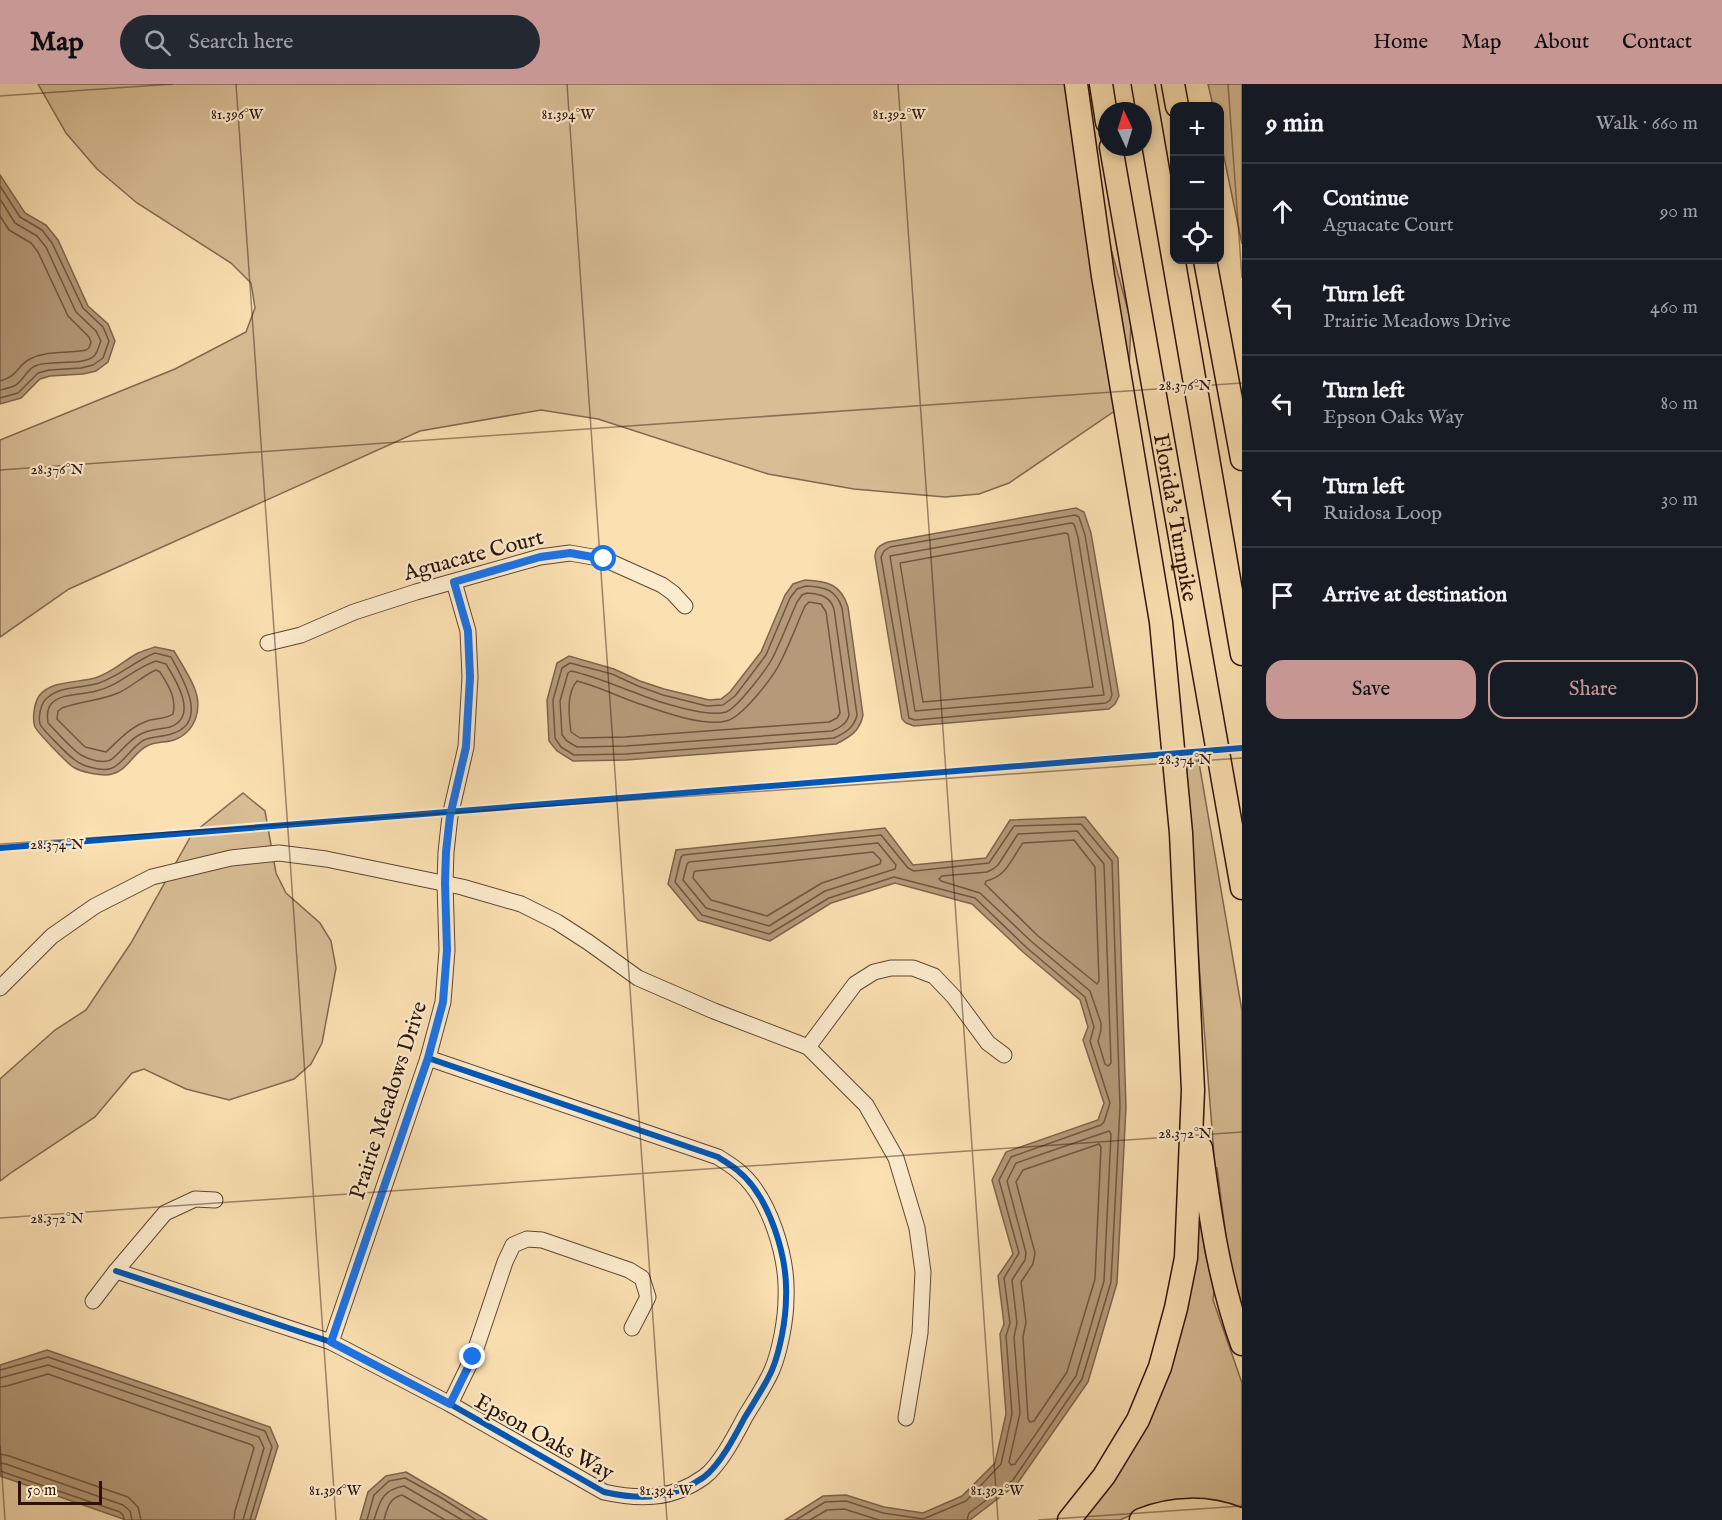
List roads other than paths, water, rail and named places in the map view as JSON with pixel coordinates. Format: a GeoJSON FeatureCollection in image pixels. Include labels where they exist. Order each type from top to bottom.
{"type":"FeatureCollection","features":[{"type":"Feature","properties":{"kind":"highway"},"geometry":{"type":"LineString","coordinates":[[1069,1520],[1104,1476],[1138,1420],[1160,1367],[1176,1308],[1186,1258],[1192,1090],[1181,833],[1161,622],[1103,276],[1076,84]]}},
{"type":"Feature","properties":{"kind":"highway"},"geometry":{"type":"LineString","coordinates":[[1101,84],[1104,102]]}},
{"type":"Feature","properties":{"kind":"highway","name":"Florida's Turnpike"},"geometry":{"type":"LineString","coordinates":[[1143,84],[1242,654]]}},
{"type":"Feature","properties":{"kind":"highway"},"geometry":{"type":"LineString","coordinates":[[1173,84],[1176,102]]}},
{"type":"Feature","properties":{"kind":"highway","name":"Florida's Turnpike"},"geometry":{"type":"LineString","coordinates":[[1113,156],[1242,888]]}},
{"type":"Feature","properties":{"kind":"highway"},"geometry":{"type":"LineString","coordinates":[[1206,264],[1242,459]]}},
{"type":"Feature","properties":{"kind":"highway"},"geometry":{"type":"LineString","coordinates":[[1192,1090],[1214,1238],[1233,1317],[1242,1344]]}},
{"type":"Feature","properties":{"kind":"highway"},"geometry":{"type":"LineString","coordinates":[[1141,1520],[1169,1511],[1186,1510],[1203,1510],[1241,1520]]}},
{"type":"Feature","properties":{"kind":"street","name":"Aguacate Court"},"geometry":{"type":"LineString","coordinates":[[268,643],[301,635],[354,612],[416,592],[540,557],[570,553],[604,559],[662,585],[685,606]]}},
{"type":"Feature","properties":{"kind":"street","name":"Prairie Meadows Drive"},"geometry":{"type":"LineString","coordinates":[[331,1342],[428,1058],[443,1002],[447,950],[445,883],[450,816],[466,747],[470,677],[468,631],[454,582]]}},
{"type":"Feature","properties":{"kind":"street"},"geometry":{"type":"LineString","coordinates":[[0,988],[52,936],[95,906],[152,877],[231,858],[279,853],[326,859],[445,883],[521,904],[557,922],[638,978],[714,1011],[808,1047],[866,1105],[897,1158],[917,1228],[923,1272],[920,1333],[906,1418]]}},
{"type":"Feature","properties":{"kind":"street"},"geometry":{"type":"LineString","coordinates":[[808,1047],[855,984],[874,972],[891,968],[913,968],[934,976],[954,997],[988,1043],[1004,1055]]}},
{"type":"Feature","properties":{"kind":"street","name":"Epson Oaks Way"},"geometry":{"type":"LineString","coordinates":[[116,1271],[331,1342],[450,1404],[604,1492],[627,1497],[657,1497],[681,1490],[705,1476],[726,1451],[772,1370],[783,1328],[786,1298],[784,1264],[777,1237],[757,1192],[738,1170],[718,1157],[428,1058]]}},
{"type":"Feature","properties":{"kind":"street"},"geometry":{"type":"LineString","coordinates":[[93,1301],[165,1213],[195,1199],[215,1200]]}},
{"type":"Feature","properties":{"kind":"street"},"geometry":{"type":"LineString","coordinates":[[450,1404],[473,1357],[505,1262],[513,1245],[527,1239],[542,1240],[629,1270],[642,1278],[648,1297],[632,1328]]}},
{"type":"Feature","properties":{"kind":"water"},"geometry":{"type":"Polygon","coordinates":[[[0,175],[25,213],[46,225],[58,240],[88,306],[108,324],[115,341],[108,362],[96,371],[40,379],[21,398],[0,404],[0,175]]]}},
{"type":"Feature","properties":{"kind":"water"},"geometry":{"type":"Polygon","coordinates":[[[1076,508],[1084,512],[1091,533],[1119,696],[1115,704],[1109,709],[914,726],[906,723],[902,719],[875,557],[877,549],[888,542],[1076,508]]]}},
{"type":"Feature","properties":{"kind":"water"},"geometry":{"type":"Polygon","coordinates":[[[805,580],[832,585],[841,593],[848,607],[863,715],[857,729],[846,739],[836,744],[626,760],[573,761],[557,751],[549,741],[547,700],[557,663],[569,656],[614,669],[664,689],[709,700],[721,699],[730,692],[761,652],[785,595],[793,584],[805,580]]]}},
{"type":"Feature","properties":{"kind":"water"},"geometry":{"type":"Polygon","coordinates":[[[155,647],[174,651],[192,682],[198,703],[196,718],[188,731],[174,740],[147,746],[122,769],[108,775],[81,771],[73,767],[35,727],[34,712],[39,696],[50,687],[101,676],[138,653],[155,647]]]}},
{"type":"Feature","properties":{"kind":"water"},"geometry":{"type":"Polygon","coordinates":[[[1085,817],[1118,858],[1126,1107],[1117,1283],[1088,1382],[1017,1484],[970,1520],[785,1520],[823,1496],[846,1495],[884,1507],[923,1513],[962,1496],[995,1463],[1006,1414],[1000,1334],[1004,1324],[998,1276],[1013,1254],[992,1180],[1006,1152],[1098,1120],[1104,1103],[1083,1040],[1088,1027],[1080,1000],[1023,952],[972,904],[895,883],[831,903],[770,941],[698,920],[668,884],[676,850],[885,828],[913,865],[986,858],[1010,820],[1085,817]]]}},
{"type":"Feature","properties":{"kind":"water"},"geometry":{"type":"Polygon","coordinates":[[[47,1350],[270,1427],[278,1446],[255,1520],[126,1520],[0,1476],[0,1365],[47,1350]]]}},
{"type":"Feature","properties":{"kind":"water"},"geometry":{"type":"Polygon","coordinates":[[[406,1472],[487,1520],[360,1520],[368,1492],[386,1476],[406,1472]]]}}]}
